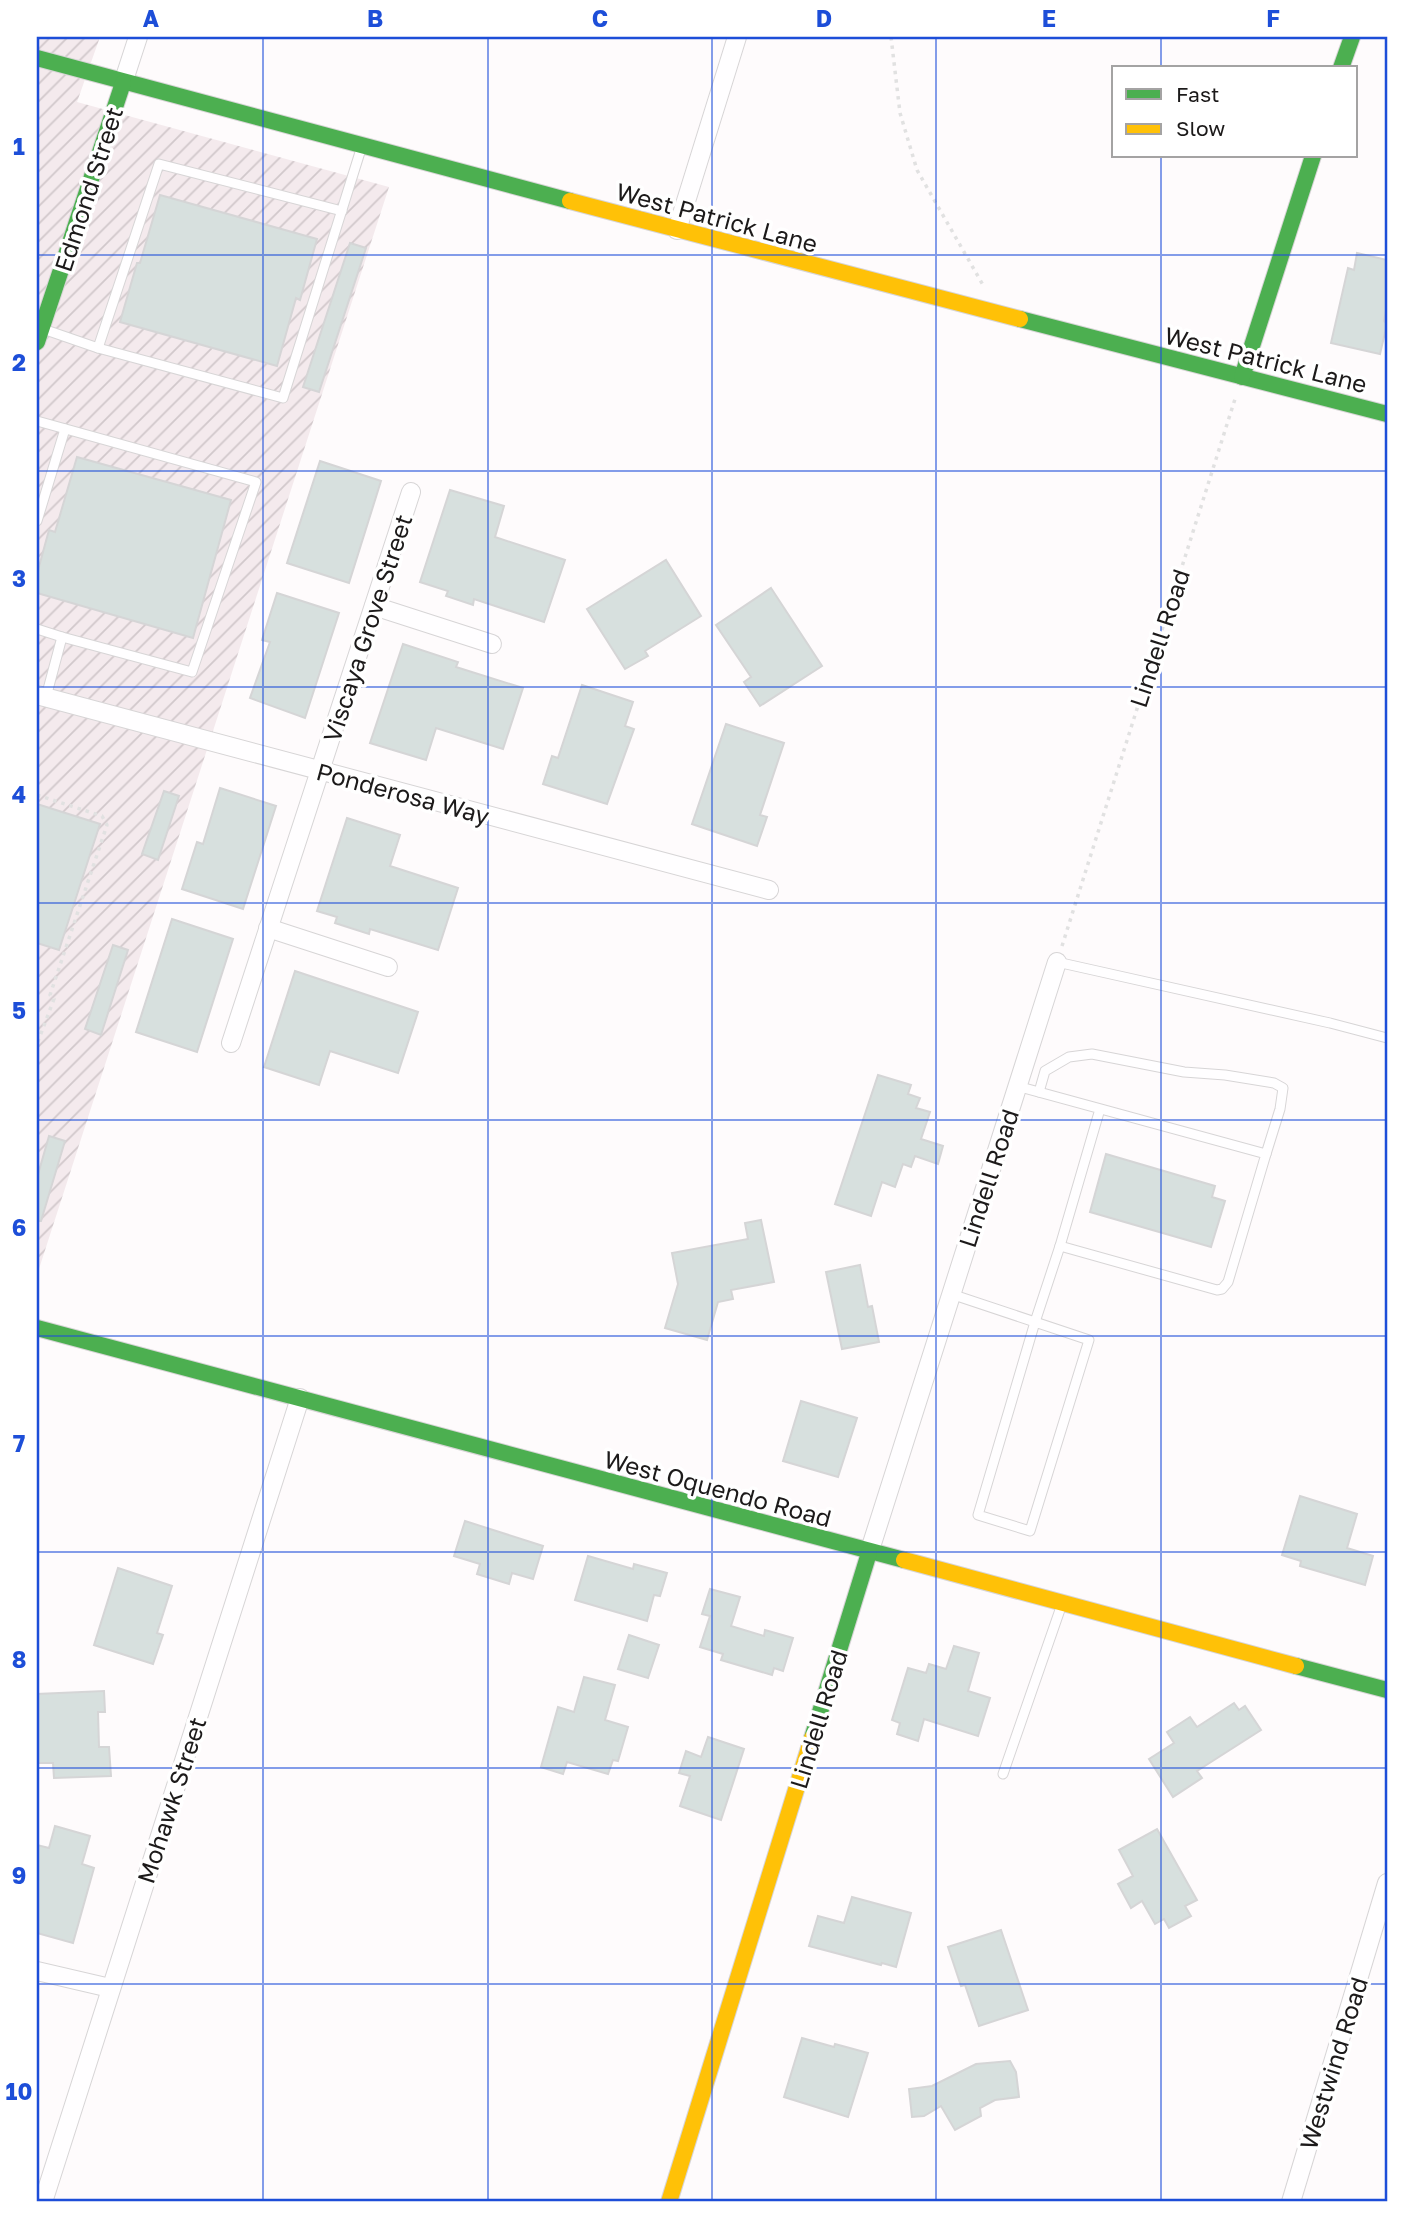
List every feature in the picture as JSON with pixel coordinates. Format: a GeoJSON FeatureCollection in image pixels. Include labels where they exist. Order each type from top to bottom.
{"type":"FeatureCollection","features":[{"type":"Feature","properties":{"kind":"street","name":"Edmond Street"},"geometry":{"type":"LineString","coordinates":[[39,335],[138,37]]}},
{"type":"Feature","properties":{"kind":"street"},"geometry":{"type":"LineString","coordinates":[[677,230],[737,37]]}},
{"type":"Feature","properties":{"kind":"street"},"geometry":{"type":"LineString","coordinates":[[1343,66],[1352,37]]}},
{"type":"Feature","properties":{"kind":"street","name":"West Patrick Lane"},"geometry":{"type":"LineString","coordinates":[[37,58],[677,230],[1387,414]]}},
{"type":"Feature","properties":{"kind":"street"},"geometry":{"type":"LineString","coordinates":[[1241,377],[1312,158]]}},
{"type":"Feature","properties":{"kind":"street","name":"Viscaya Grove Street"},"geometry":{"type":"LineString","coordinates":[[231,1043],[411,492]]}},
{"type":"Feature","properties":{"kind":"street"},"geometry":{"type":"LineString","coordinates":[[374,606],[492,644]]}},
{"type":"Feature","properties":{"kind":"street","name":"Ponderosa Way"},"geometry":{"type":"LineString","coordinates":[[41,696],[769,890]]}},
{"type":"Feature","properties":{"kind":"street"},"geometry":{"type":"LineString","coordinates":[[268,928],[388,967]]}},
{"type":"Feature","properties":{"kind":"street","name":"Lindell Road"},"geometry":{"type":"LineString","coordinates":[[669,2202],[869,1553],[1056,962]]}},
{"type":"Feature","properties":{"kind":"street","name":"West Oquendo Road"},"geometry":{"type":"LineString","coordinates":[[37,1328],[1387,1690]]}},
{"type":"Feature","properties":{"kind":"street","name":"Mohawk Street"},"geometry":{"type":"LineString","coordinates":[[43,2202],[300,1398]]}},
{"type":"Feature","properties":{"kind":"street","name":"Westwind Road"},"geometry":{"type":"LineString","coordinates":[[1291,2202],[1387,1883]]}},
{"type":"Feature","properties":{"kind":"street"},"geometry":{"type":"LineString","coordinates":[[37,1971],[110,1988]]}},
{"type":"Feature","properties":{"kind":"lane"},"geometry":{"type":"LineString","coordinates":[[39,335],[98,348],[283,398],[362,146]]}},
{"type":"Feature","properties":{"kind":"lane"},"geometry":{"type":"LineString","coordinates":[[98,348],[159,164],[342,211]]}},
{"type":"Feature","properties":{"kind":"lane"},"geometry":{"type":"LineString","coordinates":[[37,421],[257,482],[192,672],[37,629]]}},
{"type":"Feature","properties":{"kind":"lane"},"geometry":{"type":"LineString","coordinates":[[37,521],[65,429]]}},
{"type":"Feature","properties":{"kind":"lane"},"geometry":{"type":"LineString","coordinates":[[41,696],[62,637]]}},
{"type":"Feature","properties":{"kind":"lane"},"geometry":{"type":"LineString","coordinates":[[1056,962],[1387,1038]]}},
{"type":"Feature","properties":{"kind":"lane"},"geometry":{"type":"LineString","coordinates":[[1039,1092],[1045,1071],[1069,1057],[1092,1054],[1184,1072],[1274,1083],[1283,1088],[1280,1110],[1228,1282],[1222,1289],[1217,1290],[1060,1247]]}},
{"type":"Feature","properties":{"kind":"lane"},"geometry":{"type":"LineString","coordinates":[[1017,1086],[1266,1154]]}},
{"type":"Feature","properties":{"kind":"lane"},"geometry":{"type":"LineString","coordinates":[[951,1294],[1035,1322],[1089,1340],[1030,1531],[978,1516],[1035,1322],[1060,1247],[1100,1109]]}},
{"type":"Feature","properties":{"kind":"lane"},"geometry":{"type":"LineString","coordinates":[[1003,1774],[1062,1604]]}},
{"type":"Feature","properties":{"kind":"path"},"geometry":{"type":"LineString","coordinates":[[891,37],[900,113],[917,170],[1000,314]]}},
{"type":"Feature","properties":{"kind":"path","name":"Lindell Road"},"geometry":{"type":"LineString","coordinates":[[1056,962],[1241,377]]}},
{"type":"Feature","properties":{"kind":"path"},"geometry":{"type":"LineString","coordinates":[[37,795],[102,816],[107,825],[50,995],[54,999],[37,1044]]}},
{"type":"Feature","properties":{"kind":"shaded area"},"geometry":{"type":"Polygon","coordinates":[[[37,37],[100,37],[77,102],[389,187],[37,1275],[37,37]]]}},
{"type":"Feature","properties":{"kind":"building"},"geometry":{"type":"Polygon","coordinates":[[[160,195],[317,239],[300,300],[296,298],[277,366],[120,322],[160,195]]]}},
{"type":"Feature","properties":{"kind":"building"},"geometry":{"type":"Polygon","coordinates":[[[350,243],[366,248],[319,392],[303,387],[350,243]]]}},
{"type":"Feature","properties":{"kind":"building"},"geometry":{"type":"Polygon","coordinates":[[[1357,253],[1387,260],[1387,306],[1384,321],[1387,324],[1380,354],[1331,343],[1348,268],[1354,270],[1357,253]]]}},
{"type":"Feature","properties":{"kind":"building"},"geometry":{"type":"Polygon","coordinates":[[[77,457],[231,500],[193,638],[37,593],[37,574],[49,530],[55,532],[77,457]]]}},
{"type":"Feature","properties":{"kind":"building"},"geometry":{"type":"Polygon","coordinates":[[[320,461],[381,481],[349,583],[287,563],[320,461]]]}},
{"type":"Feature","properties":{"kind":"building"},"geometry":{"type":"Polygon","coordinates":[[[450,490],[504,506],[495,537],[565,560],[544,622],[474,599],[473,605],[446,596],[448,591],[420,582],[450,490]]]}},
{"type":"Feature","properties":{"kind":"building"},"geometry":{"type":"Polygon","coordinates":[[[666,560],[701,616],[645,651],[648,656],[625,669],[587,609],[666,560]]]}},
{"type":"Feature","properties":{"kind":"building"},"geometry":{"type":"Polygon","coordinates":[[[771,588],[822,666],[760,706],[744,682],[751,677],[716,625],[771,588]]]}},
{"type":"Feature","properties":{"kind":"building"},"geometry":{"type":"Polygon","coordinates":[[[277,593],[339,613],[305,718],[250,698],[270,642],[262,640],[277,593]]]}},
{"type":"Feature","properties":{"kind":"building"},"geometry":{"type":"Polygon","coordinates":[[[403,644],[458,662],[456,667],[523,688],[503,749],[436,728],[426,760],[370,743],[403,644]]]}},
{"type":"Feature","properties":{"kind":"building"},"geometry":{"type":"Polygon","coordinates":[[[582,685],[633,702],[625,726],[634,729],[607,804],[543,784],[552,756],[558,758],[582,685]]]}},
{"type":"Feature","properties":{"kind":"building"},"geometry":{"type":"Polygon","coordinates":[[[726,724],[784,743],[760,815],[767,817],[757,846],[692,824],[726,724]]]}},
{"type":"Feature","properties":{"kind":"building"},"geometry":{"type":"Polygon","coordinates":[[[220,788],[276,806],[243,909],[182,889],[197,842],[203,844],[220,788]]]}},
{"type":"Feature","properties":{"kind":"building"},"geometry":{"type":"Polygon","coordinates":[[[164,791],[179,796],[158,860],[142,854],[164,791]]]}},
{"type":"Feature","properties":{"kind":"building"},"geometry":{"type":"Polygon","coordinates":[[[37,804],[100,824],[59,950],[37,943],[37,804]]]}},
{"type":"Feature","properties":{"kind":"building"},"geometry":{"type":"Polygon","coordinates":[[[347,818],[400,835],[390,866],[458,888],[438,950],[370,929],[369,934],[335,923],[337,917],[317,911],[347,818]]]}},
{"type":"Feature","properties":{"kind":"building"},"geometry":{"type":"Polygon","coordinates":[[[172,919],[233,939],[197,1052],[136,1032],[172,919]]]}},
{"type":"Feature","properties":{"kind":"building"},"geometry":{"type":"Polygon","coordinates":[[[113,945],[128,950],[101,1035],[85,1029],[113,945]]]}},
{"type":"Feature","properties":{"kind":"building"},"geometry":{"type":"Polygon","coordinates":[[[295,971],[418,1012],[398,1073],[330,1051],[319,1085],[264,1067],[295,971]]]}},
{"type":"Feature","properties":{"kind":"building"},"geometry":{"type":"Polygon","coordinates":[[[878,1075],[911,1085],[908,1094],[920,1098],[916,1108],[930,1112],[921,1139],[943,1146],[938,1164],[915,1156],[911,1167],[903,1164],[895,1187],[882,1182],[871,1216],[835,1204],[878,1075]]]}},
{"type":"Feature","properties":{"kind":"building"},"geometry":{"type":"Polygon","coordinates":[[[49,1136],[65,1141],[41,1221],[37,1221],[37,1178],[49,1136]]]}},
{"type":"Feature","properties":{"kind":"building"},"geometry":{"type":"Polygon","coordinates":[[[1106,1154],[1215,1186],[1212,1197],[1225,1201],[1211,1247],[1090,1212],[1106,1154]]]}},
{"type":"Feature","properties":{"kind":"building"},"geometry":{"type":"Polygon","coordinates":[[[761,1220],[774,1282],[731,1290],[733,1299],[718,1302],[707,1340],[665,1328],[678,1284],[672,1253],[748,1239],[745,1223],[761,1220]]]}},
{"type":"Feature","properties":{"kind":"building"},"geometry":{"type":"Polygon","coordinates":[[[860,1265],[868,1307],[872,1306],[879,1342],[842,1349],[826,1272],[860,1265]]]}},
{"type":"Feature","properties":{"kind":"building"},"geometry":{"type":"Polygon","coordinates":[[[801,1401],[857,1418],[838,1477],[783,1461],[801,1401]]]}},
{"type":"Feature","properties":{"kind":"building"},"geometry":{"type":"Polygon","coordinates":[[[1300,1496],[1357,1514],[1347,1548],[1373,1556],[1365,1585],[1300,1566],[1301,1561],[1282,1555],[1300,1496]]]}},
{"type":"Feature","properties":{"kind":"building"},"geometry":{"type":"Polygon","coordinates":[[[465,1521],[543,1546],[533,1579],[512,1573],[509,1584],[477,1574],[480,1564],[454,1556],[465,1521]]]}},
{"type":"Feature","properties":{"kind":"building"},"geometry":{"type":"Polygon","coordinates":[[[588,1556],[633,1569],[634,1564],[667,1573],[660,1596],[654,1595],[647,1621],[575,1600],[588,1556]]]}},
{"type":"Feature","properties":{"kind":"building"},"geometry":{"type":"Polygon","coordinates":[[[118,1568],[172,1586],[157,1633],[163,1635],[153,1664],[94,1645],[118,1568]]]}},
{"type":"Feature","properties":{"kind":"building"},"geometry":{"type":"Polygon","coordinates":[[[710,1589],[740,1597],[731,1626],[764,1636],[765,1630],[793,1638],[783,1671],[774,1668],[772,1675],[721,1660],[723,1654],[700,1647],[710,1616],[702,1614],[710,1589]]]}},
{"type":"Feature","properties":{"kind":"building"},"geometry":{"type":"Polygon","coordinates":[[[629,1635],[659,1645],[648,1678],[618,1669],[629,1635]]]}},
{"type":"Feature","properties":{"kind":"building"},"geometry":{"type":"Polygon","coordinates":[[[954,1646],[979,1653],[968,1691],[990,1698],[978,1736],[924,1719],[918,1741],[897,1734],[900,1723],[892,1720],[908,1668],[926,1673],[929,1664],[946,1669],[954,1646]]]}},
{"type":"Feature","properties":{"kind":"building"},"geometry":{"type":"Polygon","coordinates":[[[584,1677],[615,1685],[605,1720],[628,1727],[618,1761],[613,1760],[608,1774],[567,1762],[563,1774],[541,1767],[558,1707],[574,1712],[584,1677]]]}},
{"type":"Feature","properties":{"kind":"building"},"geometry":{"type":"Polygon","coordinates":[[[104,1691],[105,1712],[98,1712],[99,1747],[109,1747],[111,1776],[54,1778],[53,1763],[38,1763],[37,1694],[104,1691]]]}},
{"type":"Feature","properties":{"kind":"building"},"geometry":{"type":"Polygon","coordinates":[[[1234,1703],[1239,1710],[1245,1706],[1261,1730],[1197,1771],[1202,1778],[1173,1797],[1149,1759],[1174,1743],[1167,1732],[1190,1717],[1197,1727],[1234,1703]]]}},
{"type":"Feature","properties":{"kind":"building"},"geometry":{"type":"Polygon","coordinates":[[[708,1737],[744,1749],[721,1820],[680,1806],[690,1776],[679,1773],[686,1751],[701,1757],[708,1737]]]}},
{"type":"Feature","properties":{"kind":"building"},"geometry":{"type":"Polygon","coordinates":[[[55,1826],[90,1836],[82,1864],[94,1868],[73,1943],[37,1933],[37,1845],[49,1848],[55,1826]]]}},
{"type":"Feature","properties":{"kind":"building"},"geometry":{"type":"Polygon","coordinates":[[[1157,1829],[1197,1900],[1185,1906],[1191,1916],[1169,1928],[1164,1919],[1155,1924],[1142,1901],[1131,1908],[1118,1884],[1133,1876],[1119,1850],[1157,1829]]]}},
{"type":"Feature","properties":{"kind":"building"},"geometry":{"type":"Polygon","coordinates":[[[852,1897],[911,1913],[896,1967],[809,1946],[818,1916],[844,1923],[852,1897]]]}},
{"type":"Feature","properties":{"kind":"building"},"geometry":{"type":"Polygon","coordinates":[[[1001,1930],[1028,2010],[979,2026],[965,1985],[961,1986],[948,1947],[1001,1930]]]}},
{"type":"Feature","properties":{"kind":"building"},"geometry":{"type":"Polygon","coordinates":[[[802,2038],[868,2053],[848,2117],[784,2097],[802,2038]]]}},
{"type":"Feature","properties":{"kind":"building"},"geometry":{"type":"Polygon","coordinates":[[[1010,2061],[1016,2072],[1019,2097],[995,2100],[980,2108],[981,2116],[955,2130],[941,2106],[924,2116],[912,2117],[909,2089],[932,2086],[976,2064],[1010,2061]]]}},
{"type":"Feature","properties":{"kind":"traffic: fast"},"geometry":{"type":"LineString","coordinates":[[1342,66],[1352,37]]}},
{"type":"Feature","properties":{"kind":"traffic: fast"},"geometry":{"type":"LineString","coordinates":[[37,58],[570,201]]}},
{"type":"Feature","properties":{"kind":"traffic: fast"},"geometry":{"type":"LineString","coordinates":[[37,342],[123,83]]}},
{"type":"Feature","properties":{"kind":"traffic: fast"},"geometry":{"type":"LineString","coordinates":[[1242,377],[1312,158]]}},
{"type":"Feature","properties":{"kind":"traffic: fast"},"geometry":{"type":"LineString","coordinates":[[1020,319],[1387,414]]}},
{"type":"Feature","properties":{"kind":"traffic: fast"},"geometry":{"type":"LineString","coordinates":[[37,1328],[904,1560]]}},
{"type":"Feature","properties":{"kind":"traffic: fast"},"geometry":{"type":"LineString","coordinates":[[812,1738],[869,1553]]}},
{"type":"Feature","properties":{"kind":"traffic: fast"},"geometry":{"type":"LineString","coordinates":[[1296,1666],[1387,1690]]}},
{"type":"Feature","properties":{"kind":"traffic: slow"},"geometry":{"type":"LineString","coordinates":[[570,201],[1020,319]]}},
{"type":"Feature","properties":{"kind":"traffic: slow"},"geometry":{"type":"LineString","coordinates":[[904,1560],[1296,1666]]}},
{"type":"Feature","properties":{"kind":"traffic: slow"},"geometry":{"type":"LineString","coordinates":[[669,2202],[812,1738]]}}]}
